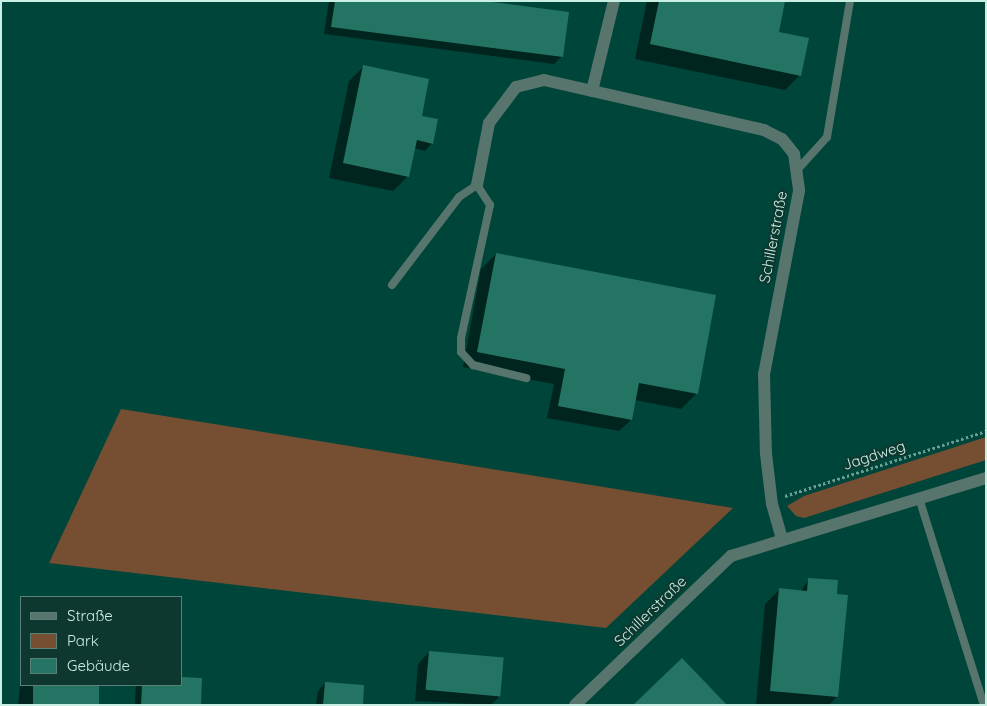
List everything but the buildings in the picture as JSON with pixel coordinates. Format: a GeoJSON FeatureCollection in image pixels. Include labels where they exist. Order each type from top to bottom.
{"type":"FeatureCollection","features":[{"type":"Feature","properties":{"kind":"street"},"geometry":{"type":"LineString","coordinates":[[592,90],[614,1]]}},
{"type":"Feature","properties":{"kind":"street","name":"Schillerstraße"},"geometry":{"type":"LineString","coordinates":[[477,185],[489,123],[516,87],[544,80],[764,130],[782,139],[794,154],[798,169],[799,191],[764,374],[766,454],[772,504],[782,540]]}},
{"type":"Feature","properties":{"kind":"street","name":"Schillerstraße"},"geometry":{"type":"LineString","coordinates":[[575,705],[731,556],[986,478]]}},
{"type":"Feature","properties":{"kind":"lane"},"geometry":{"type":"LineString","coordinates":[[798,169],[827,137],[850,1]]}},
{"type":"Feature","properties":{"kind":"lane"},"geometry":{"type":"LineString","coordinates":[[392,285],[459,197],[477,185],[490,205],[461,338],[461,352],[474,365],[526,378]]}},
{"type":"Feature","properties":{"kind":"lane"},"geometry":{"type":"LineString","coordinates":[[919,498],[984,705]]}},
{"type":"Feature","properties":{"kind":"path","name":"Jagdweg"},"geometry":{"type":"LineString","coordinates":[[772,504],[790,493],[986,431]]}},
{"type":"Feature","properties":{"kind":"green space"},"geometry":{"type":"Polygon","coordinates":[[[121,409],[733,508],[606,628],[49,563],[121,409]]]}},
{"type":"Feature","properties":{"kind":"green space"},"geometry":{"type":"Polygon","coordinates":[[[986,437],[986,460],[804,518],[796,516],[787,506],[804,496],[986,437]]]}}]}
